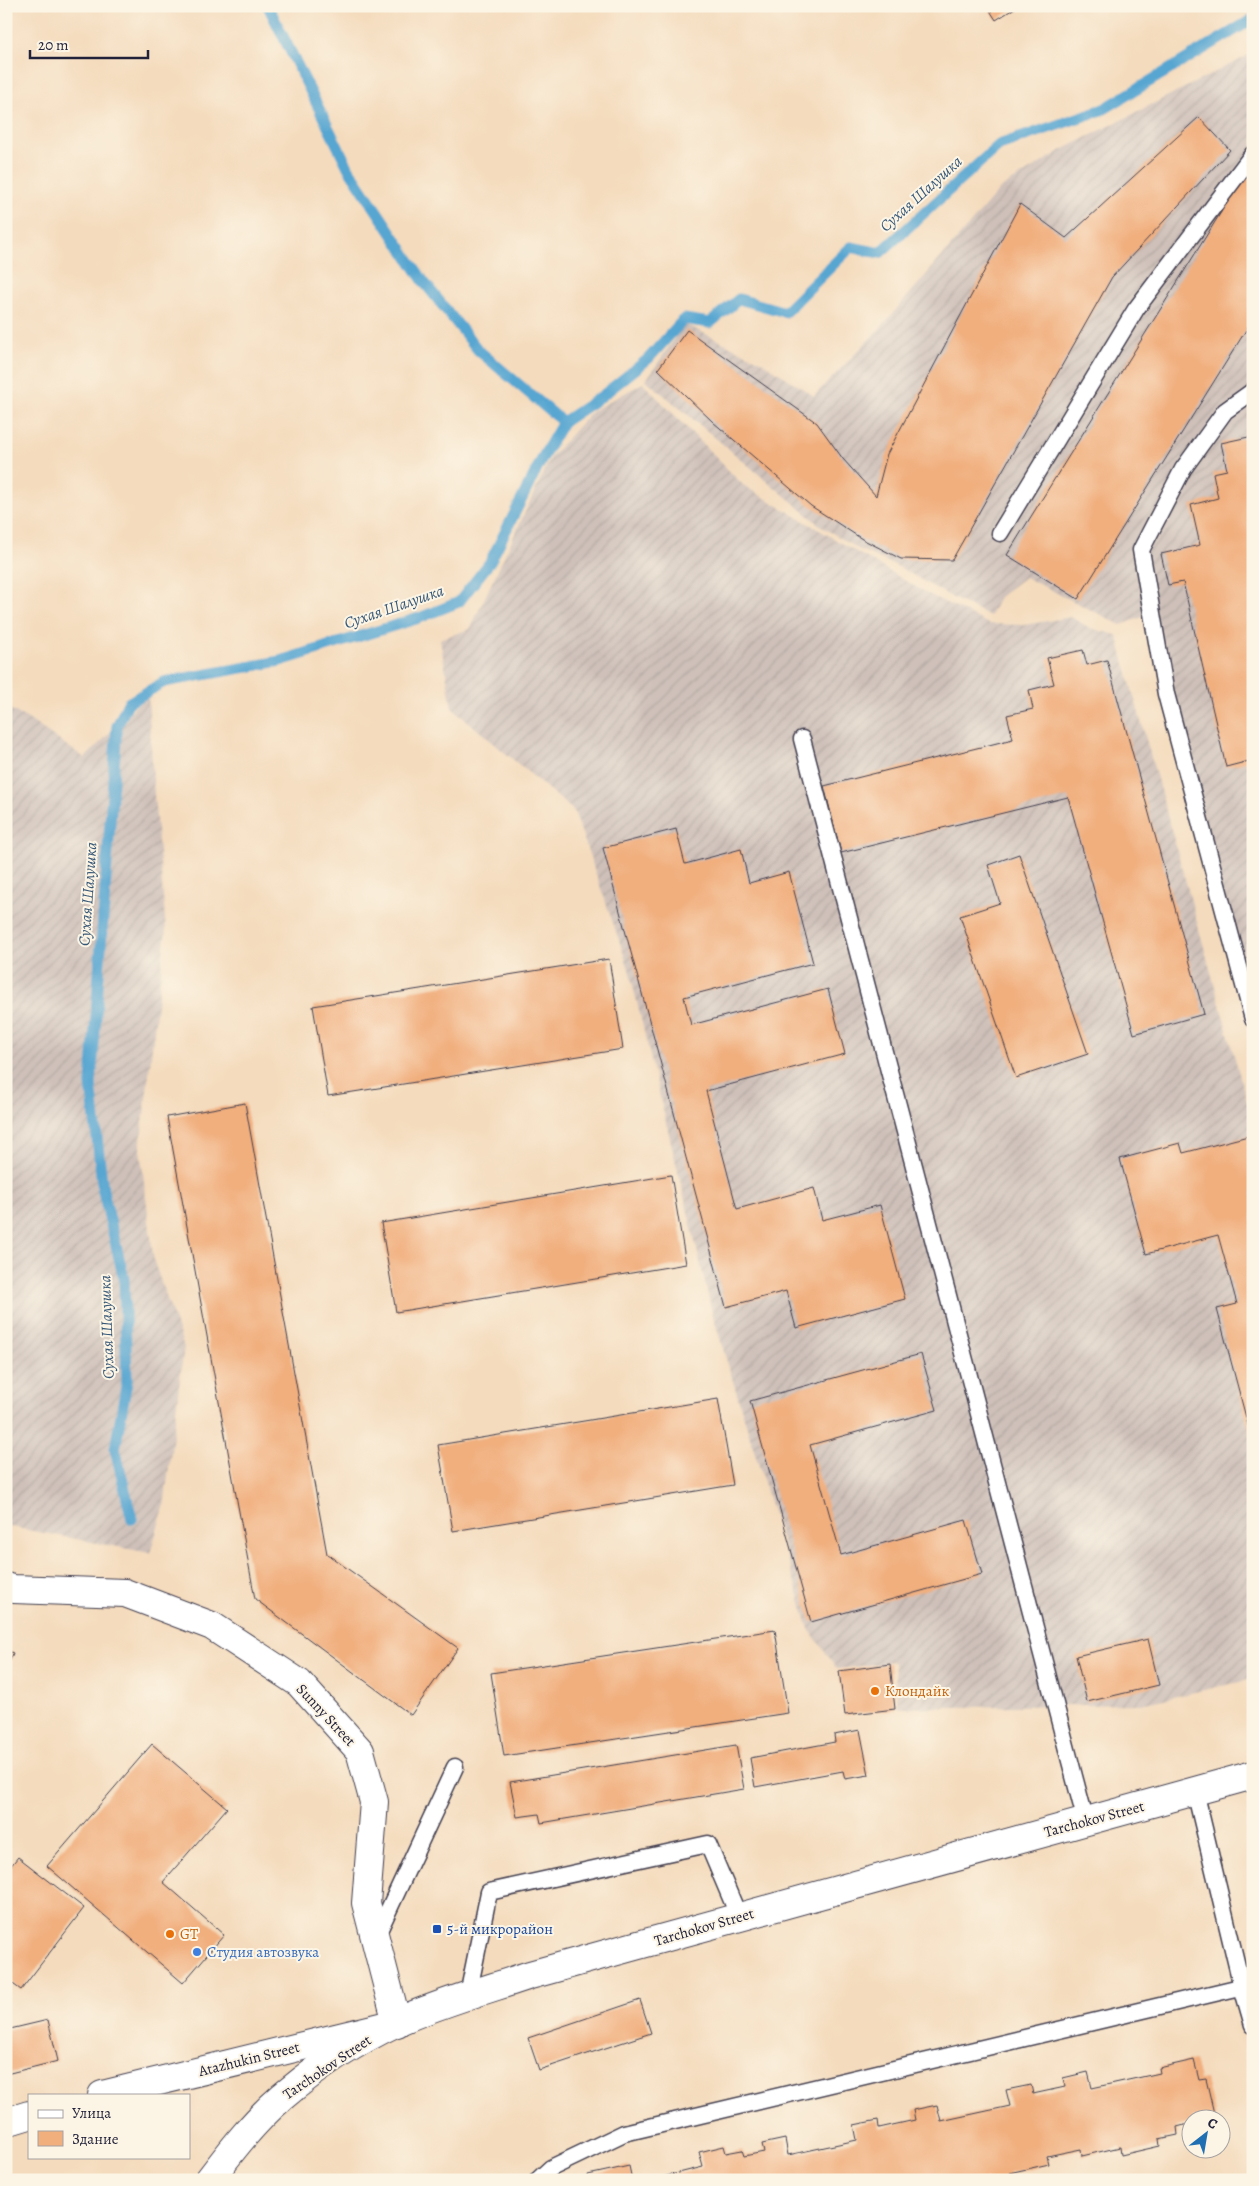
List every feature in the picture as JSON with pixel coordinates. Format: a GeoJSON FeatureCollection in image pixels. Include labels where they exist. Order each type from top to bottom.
{"type":"FeatureCollection","features":[{"type":"Feature","properties":{"kind":"main road","name":"Sunny Street"},"geometry":{"type":"LineString","coordinates":[[6,1587],[13,1589],[125,1593],[212,1626],[299,1684],[360,1751],[374,1802],[366,1903],[396,2023]]}},
{"type":"Feature","properties":{"kind":"main road","name":"Tarchokov Street"},"geometry":{"type":"LineString","coordinates":[[209,2180],[243,2136],[281,2097],[339,2055],[396,2023],[468,1995],[530,1975],[1253,1775]]}},
{"type":"Feature","properties":{"kind":"main road","name":"Atazhukin Street"},"geometry":{"type":"LineString","coordinates":[[106,2094],[396,2023]]}},
{"type":"Feature","properties":{"kind":"main road"},"geometry":{"type":"LineString","coordinates":[[6,2122],[28,2115]]}},
{"type":"Feature","properties":{"kind":"lane"},"geometry":{"type":"LineString","coordinates":[[1000,534],[1136,309],[1253,154]]}},
{"type":"Feature","properties":{"kind":"lane"},"geometry":{"type":"LineString","coordinates":[[1253,391],[1225,411],[1183,469],[1141,550],[1166,694],[1253,1019]]}},
{"type":"Feature","properties":{"kind":"lane"},"geometry":{"type":"LineString","coordinates":[[802,739],[1086,1822]]}},
{"type":"Feature","properties":{"kind":"lane"},"geometry":{"type":"LineString","coordinates":[[376,1938],[455,1767]]}},
{"type":"Feature","properties":{"kind":"lane"},"geometry":{"type":"LineString","coordinates":[[1195,1791],[1247,1986],[1253,2025]]}},
{"type":"Feature","properties":{"kind":"lane"},"geometry":{"type":"LineString","coordinates":[[468,1995],[489,1892],[708,1844],[739,1917]]}},
{"type":"Feature","properties":{"kind":"lane"},"geometry":{"type":"LineString","coordinates":[[538,2180],[551,2168],[624,2133],[1247,1986]]}},
{"type":"Feature","properties":{"kind":"shaded area"},"geometry":{"type":"Polygon","coordinates":[[[1253,53],[1253,1034],[1148,615],[1121,625],[1025,577],[999,597],[990,616],[953,598],[897,566],[858,549],[821,526],[646,380],[685,324],[759,360],[814,396],[882,326],[1001,188],[1062,150],[1253,53]]]}},
{"type":"Feature","properties":{"kind":"shaded area"},"geometry":{"type":"Polygon","coordinates":[[[643,383],[743,485],[926,593],[989,624],[1024,625],[1071,617],[1090,628],[1117,635],[1253,1123],[1253,1679],[1141,1704],[898,1708],[894,1662],[837,1669],[809,1629],[713,1316],[629,969],[574,811],[452,708],[440,639],[470,629],[551,457],[592,411],[643,383]]]}},
{"type":"Feature","properties":{"kind":"shaded area"},"geometry":{"type":"Polygon","coordinates":[[[148,694],[154,795],[166,930],[140,1149],[154,1262],[184,1347],[164,1507],[150,1553],[6,1526],[6,707],[28,719],[85,758],[148,694]]]}},
{"type":"Feature","properties":{"kind":"building"},"geometry":{"type":"Polygon","coordinates":[[[987,6],[1018,6],[996,20],[987,6]]]}},
{"type":"Feature","properties":{"kind":"building"},"geometry":{"type":"Polygon","coordinates":[[[1199,117],[1230,150],[1112,277],[952,560],[901,559],[862,539],[811,506],[713,422],[658,369],[687,330],[817,423],[843,459],[876,496],[887,454],[1020,204],[1066,238],[1199,117]]]}},
{"type":"Feature","properties":{"kind":"building"},"geometry":{"type":"Polygon","coordinates":[[[1253,161],[1253,319],[1078,599],[1007,555],[1253,161]]]}},
{"type":"Feature","properties":{"kind":"building"},"geometry":{"type":"Polygon","coordinates":[[[1253,436],[1252,774],[1249,761],[1226,767],[1183,582],[1168,585],[1161,554],[1200,545],[1191,505],[1218,498],[1213,473],[1227,470],[1221,443],[1253,436]]]}},
{"type":"Feature","properties":{"kind":"building"},"geometry":{"type":"Polygon","coordinates":[[[1083,650],[1087,665],[1107,660],[1204,1014],[1134,1034],[1068,797],[841,853],[824,786],[1013,739],[1007,715],[1033,709],[1029,690],[1054,684],[1047,658],[1083,650]]]}},
{"type":"Feature","properties":{"kind":"building"},"geometry":{"type":"Polygon","coordinates":[[[676,829],[685,864],[741,849],[749,883],[789,872],[813,963],[684,997],[691,1025],[828,989],[845,1054],[706,1091],[737,1209],[814,1188],[822,1220],[880,1205],[905,1299],[796,1328],[786,1291],[726,1307],[603,848],[676,829]]]}},
{"type":"Feature","properties":{"kind":"building"},"geometry":{"type":"Polygon","coordinates":[[[1019,854],[1088,1054],[1016,1078],[960,916],[1000,903],[988,865],[1019,854]]]}},
{"type":"Feature","properties":{"kind":"building"},"geometry":{"type":"Polygon","coordinates":[[[609,959],[623,1049],[328,1096],[313,1006],[609,959]]]}},
{"type":"Feature","properties":{"kind":"building"},"geometry":{"type":"Polygon","coordinates":[[[245,1103],[327,1554],[458,1648],[411,1715],[255,1599],[167,1117],[245,1103]]]}},
{"type":"Feature","properties":{"kind":"building"},"geometry":{"type":"Polygon","coordinates":[[[1252,1135],[1253,1440],[1217,1309],[1237,1304],[1218,1235],[1146,1254],[1120,1159],[1180,1143],[1183,1153],[1252,1135]]]}},
{"type":"Feature","properties":{"kind":"building"},"geometry":{"type":"Polygon","coordinates":[[[671,1175],[686,1264],[396,1312],[381,1223],[671,1175]]]}},
{"type":"Feature","properties":{"kind":"building"},"geometry":{"type":"Polygon","coordinates":[[[921,1354],[937,1410],[810,1445],[841,1555],[966,1520],[982,1574],[811,1622],[750,1401],[921,1354]]]}},
{"type":"Feature","properties":{"kind":"building"},"geometry":{"type":"Polygon","coordinates":[[[718,1399],[733,1485],[453,1531],[438,1445],[718,1399]]]}},
{"type":"Feature","properties":{"kind":"building"},"geometry":{"type":"Polygon","coordinates":[[[775,1630],[788,1713],[504,1756],[491,1673],[775,1630]]]}},
{"type":"Feature","properties":{"kind":"building"},"geometry":{"type":"Polygon","coordinates":[[[1148,1639],[1159,1685],[1087,1702],[1076,1656],[1148,1639]]]}},
{"type":"Feature","properties":{"kind":"building"},"geometry":{"type":"Polygon","coordinates":[[[6,1650],[13,1653],[6,1670],[6,1650]]]}},
{"type":"Feature","properties":{"kind":"building"},"geometry":{"type":"Polygon","coordinates":[[[890,1664],[895,1709],[845,1715],[839,1671],[890,1664]]]}},
{"type":"Feature","properties":{"kind":"building"},"geometry":{"type":"Polygon","coordinates":[[[860,1730],[869,1775],[845,1779],[843,1771],[755,1787],[750,1758],[835,1742],[834,1735],[860,1730]]]}},
{"type":"Feature","properties":{"kind":"building"},"geometry":{"type":"Polygon","coordinates":[[[152,1744],[227,1808],[163,1882],[224,1935],[183,1983],[47,1866],[152,1744]]]}},
{"type":"Feature","properties":{"kind":"building"},"geometry":{"type":"Polygon","coordinates":[[[736,1745],[744,1789],[541,1823],[539,1814],[517,1817],[510,1782],[736,1745]]]}},
{"type":"Feature","properties":{"kind":"building"},"geometry":{"type":"Polygon","coordinates":[[[18,1857],[84,1908],[21,1990],[6,1979],[6,1872],[18,1857]]]}},
{"type":"Feature","properties":{"kind":"building"},"geometry":{"type":"Polygon","coordinates":[[[640,2000],[651,2033],[539,2070],[528,2038],[640,2000]]]}},
{"type":"Feature","properties":{"kind":"building"},"geometry":{"type":"Polygon","coordinates":[[[48,2020],[58,2061],[6,2074],[6,2030],[48,2020]]]}},
{"type":"Feature","properties":{"kind":"building"},"geometry":{"type":"Polygon","coordinates":[[[1194,2060],[1199,2080],[1206,2079],[1213,2108],[1182,2108],[1182,2126],[1177,2127],[1178,2135],[1159,2139],[1160,2146],[1121,2155],[1120,2147],[1082,2156],[1081,2149],[1047,2156],[1049,2164],[1009,2173],[1011,2179],[1007,2180],[948,2180],[948,2177],[937,2180],[650,2180],[703,2167],[699,2152],[724,2146],[726,2153],[742,2150],[744,2156],[764,2152],[762,2144],[785,2139],[788,2155],[857,2140],[854,2125],[878,2120],[879,2128],[915,2120],[913,2110],[937,2105],[941,2121],[1010,2106],[1006,2090],[1031,2085],[1033,2094],[1065,2087],[1063,2078],[1088,2072],[1092,2088],[1160,2073],[1159,2068],[1194,2060]]]}},
{"type":"Feature","properties":{"kind":"building"},"geometry":{"type":"Polygon","coordinates":[[[629,2166],[632,2180],[589,2180],[588,2175],[629,2166]]]}},
{"type":"Feature","properties":{"kind":"waterway"},"geometry":{"type":"LineString","coordinates":[[268,6],[349,169],[424,282],[478,350],[563,422]]}},
{"type":"Feature","properties":{"kind":"waterway","name":"Сухая Шалушка"},"geometry":{"type":"LineString","coordinates":[[132,1519],[115,1449],[127,1381],[124,1279],[103,1191],[91,1084],[117,726],[128,703],[164,682],[280,661],[419,618],[459,602],[490,562],[544,455],[563,422],[602,396],[648,359],[684,319],[710,323],[739,299],[785,312],[851,247],[880,253],[999,145],[1104,109],[1253,19]]}},
{"type":"Feature","properties":{"kind":"place","name":"Клондайк"},"geometry":{"type":"Point","coordinates":[875,1691]}},
{"type":"Feature","properties":{"kind":"place","name":"5-й микрорайон"},"geometry":{"type":"Point","coordinates":[437,1929]}},
{"type":"Feature","properties":{"kind":"place","name":"GT"},"geometry":{"type":"Point","coordinates":[170,1934]}},
{"type":"Feature","properties":{"kind":"place","name":"Студия автозвука"},"geometry":{"type":"Point","coordinates":[197,1952]}}]}
